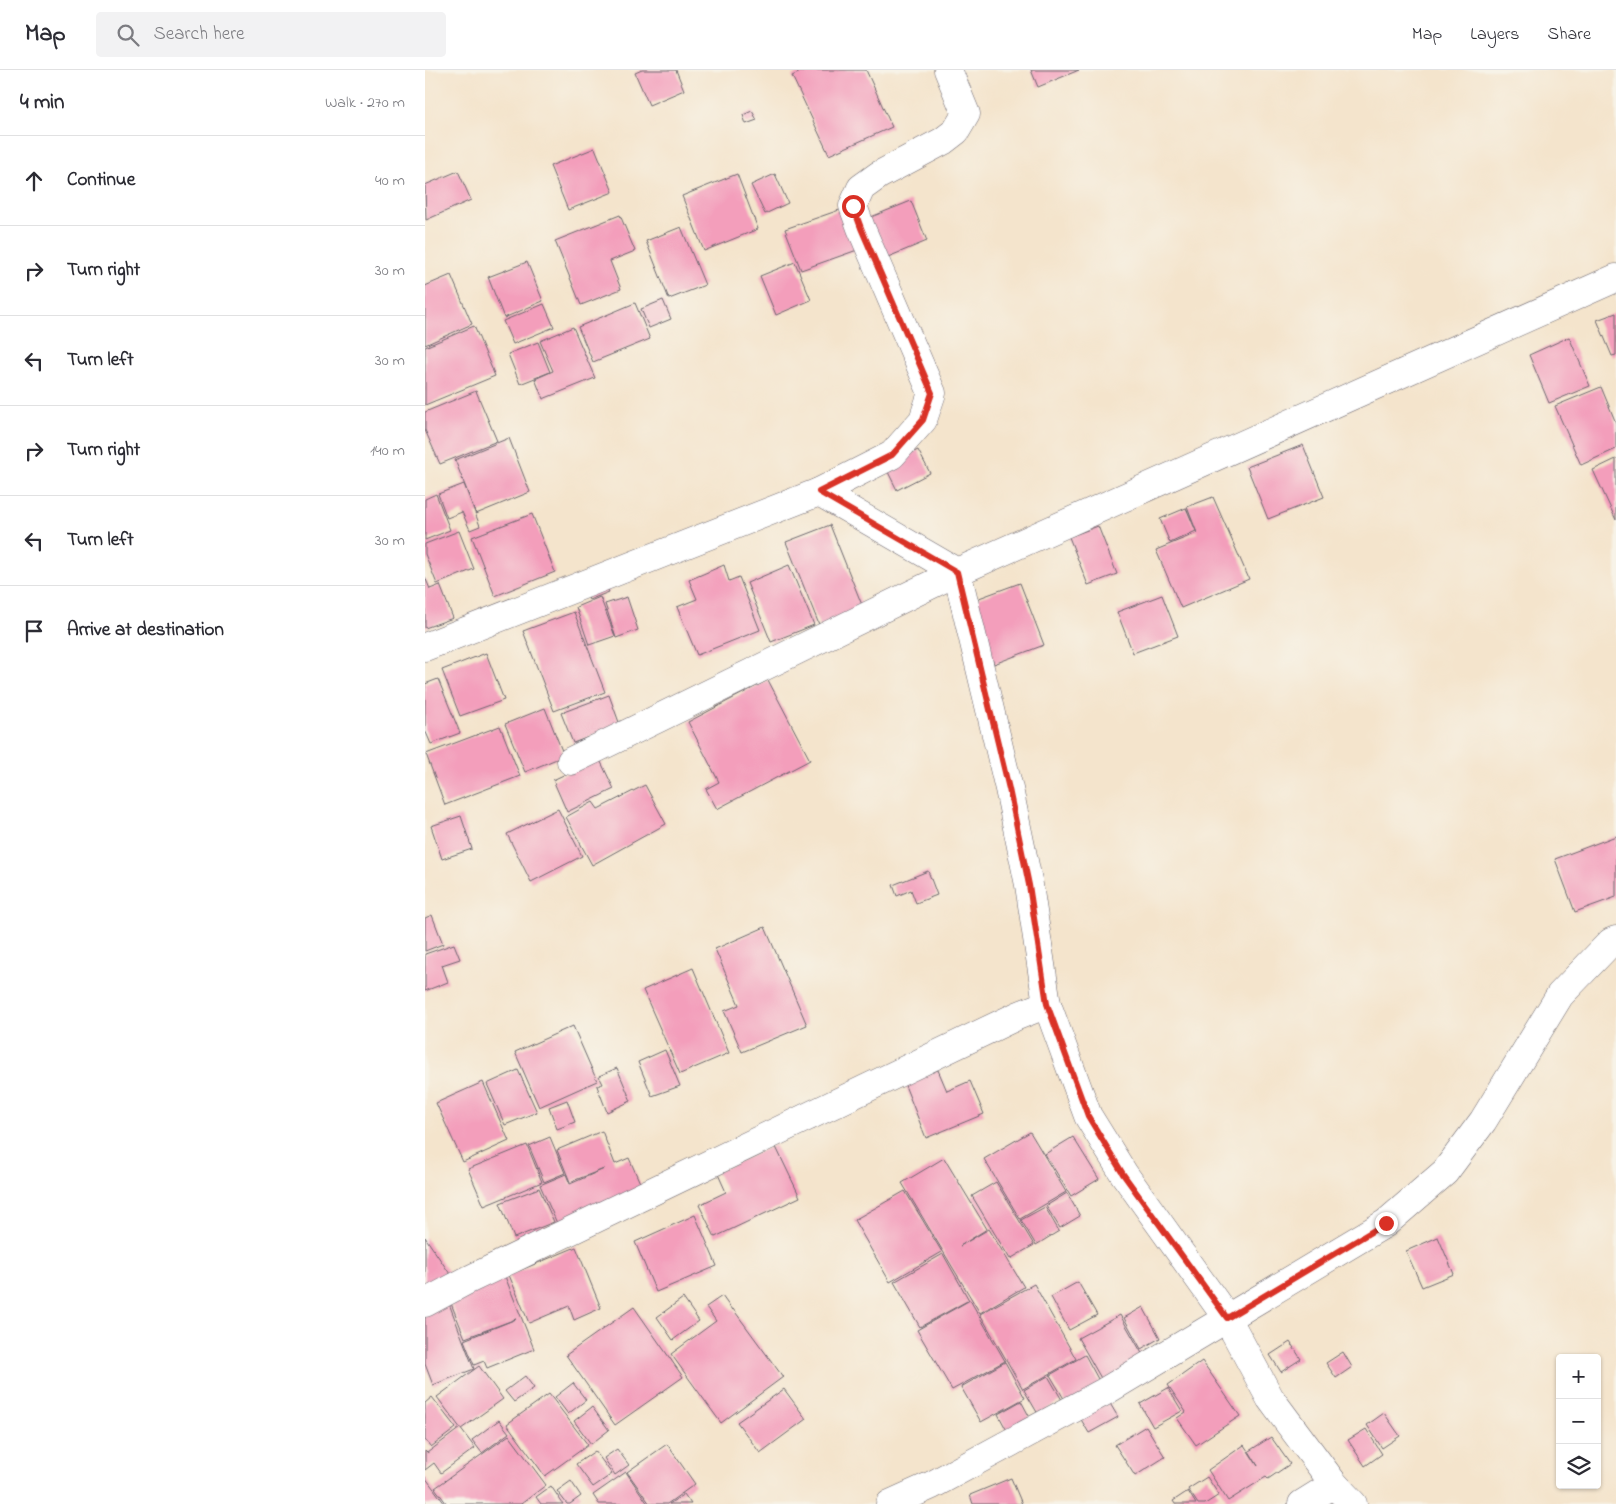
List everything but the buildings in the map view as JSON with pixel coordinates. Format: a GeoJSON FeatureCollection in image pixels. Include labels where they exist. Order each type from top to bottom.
{"type":"FeatureCollection","features":[{"type":"Feature","properties":{"kind":"street"},"geometry":{"type":"LineString","coordinates":[[425,647],[819,492],[892,455],[923,420],[932,393],[853,206],[861,188],[879,175],[943,141],[956,131],[966,114],[948,70]]}},
{"type":"Feature","properties":{"kind":"street"},"geometry":{"type":"LineString","coordinates":[[571,761],[957,572],[1616,278]]}},
{"type":"Feature","properties":{"kind":"street"},"geometry":{"type":"LineString","coordinates":[[819,492],[957,572],[1009,789],[1025,865],[1047,1004],[1088,1116],[1123,1174],[1227,1318],[1270,1398],[1334,1484],[1353,1504]]}},
{"type":"Feature","properties":{"kind":"street"},"geometry":{"type":"LineString","coordinates":[[890,1504],[932,1484],[1104,1392],[1386,1223],[1445,1172],[1483,1121],[1560,995],[1611,942],[1616,940]]}},
{"type":"Feature","properties":{"kind":"street"},"geometry":{"type":"LineString","coordinates":[[425,1302],[519,1255],[1047,1004]]}},
{"type":"Feature","properties":{"kind":"street"},"geometry":{"type":"LineString","coordinates":[[1302,1504],[1334,1484]]}},
{"type":"Feature","properties":{"kind":"route"},"geometry":{"type":"LineString","coordinates":[[853,206],[932,393],[923,420],[892,455],[819,492],[957,572],[1009,789],[1029,885],[1047,1004],[1088,1116],[1123,1174],[1227,1318],[1386,1223]]}}]}
